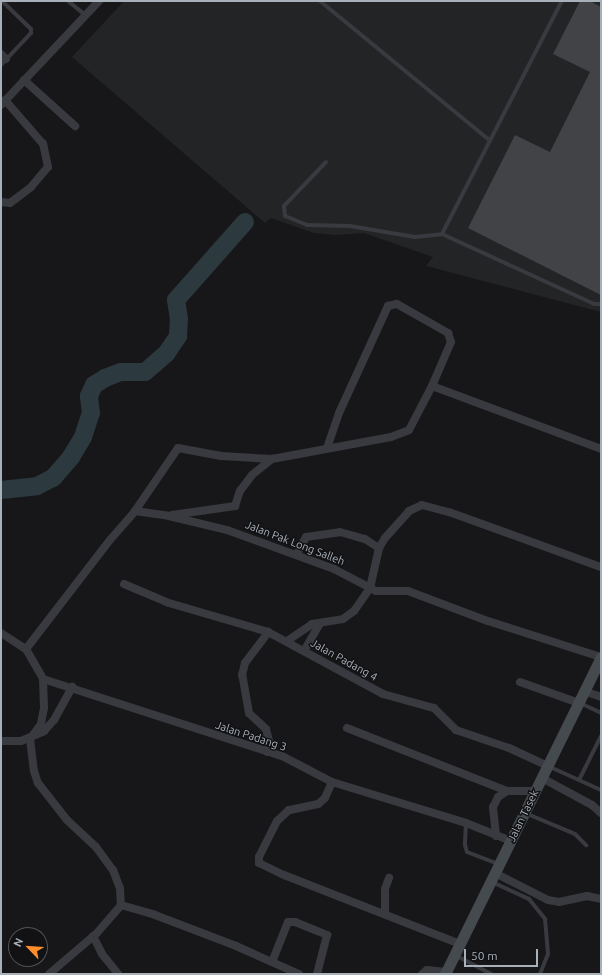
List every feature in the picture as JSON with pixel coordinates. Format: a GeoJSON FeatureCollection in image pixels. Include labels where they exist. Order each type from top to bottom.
{"type":"FeatureCollection","features":[{"type":"Feature","properties":{"kind":"main road","name":"Jalan Tasek"},"geometry":{"type":"LineString","coordinates":[[445,973],[601,657]]}},
{"type":"Feature","properties":{"kind":"street"},"geometry":{"type":"LineString","coordinates":[[1,202],[10,203],[31,188],[48,167],[43,144],[3,102],[99,1]]}},
{"type":"Feature","properties":{"kind":"street"},"geometry":{"type":"LineString","coordinates":[[24,80],[75,126]]}},
{"type":"Feature","properties":{"kind":"street"},"geometry":{"type":"LineString","coordinates":[[26,649],[110,540],[135,511],[178,448],[221,456],[272,459],[403,434],[412,425],[432,386],[450,342],[448,333],[398,304],[388,306],[338,413],[327,448]]}},
{"type":"Feature","properties":{"kind":"street"},"geometry":{"type":"LineString","coordinates":[[432,386],[601,449]]}},
{"type":"Feature","properties":{"kind":"street"},"geometry":{"type":"LineString","coordinates":[[169,516],[234,506],[240,491],[252,475],[272,459]]}},
{"type":"Feature","properties":{"kind":"street"},"geometry":{"type":"LineString","coordinates":[[287,641],[312,624],[343,619],[354,611],[370,588],[379,548],[409,511],[422,505],[448,512],[601,566]]}},
{"type":"Feature","properties":{"kind":"street","name":"Jalan Pak Long Salleh"},"geometry":{"type":"LineString","coordinates":[[135,511],[169,516],[227,530],[334,569],[376,591],[408,591],[488,620],[601,657]]}},
{"type":"Feature","properties":{"kind":"street"},"geometry":{"type":"LineString","coordinates":[[296,554],[306,537],[340,532],[365,539],[379,548]]}},
{"type":"Feature","properties":{"kind":"street","name":"Jalan Padang 4"},"geometry":{"type":"LineString","coordinates":[[124,584],[169,603],[268,632],[383,694],[434,708],[456,730],[509,748],[548,766]]}},
{"type":"Feature","properties":{"kind":"street"},"geometry":{"type":"LineString","coordinates":[[304,652],[320,623]]}},
{"type":"Feature","properties":{"kind":"street"},"geometry":{"type":"LineString","coordinates":[[267,752],[269,740],[266,729],[249,713],[242,675],[245,663],[268,632]]}},
{"type":"Feature","properties":{"kind":"street"},"geometry":{"type":"LineString","coordinates":[[1,633],[26,649],[43,679],[44,708],[41,724],[30,739],[38,783],[67,820],[96,847],[113,870],[120,888],[121,905],[93,936],[49,974]]}},
{"type":"Feature","properties":{"kind":"street","name":"Jalan Padang 3"},"geometry":{"type":"LineString","coordinates":[[43,679],[72,687],[284,757],[332,782],[466,823],[511,841]]}},
{"type":"Feature","properties":{"kind":"street"},"geometry":{"type":"LineString","coordinates":[[520,682],[578,703]]}},
{"type":"Feature","properties":{"kind":"street"},"geometry":{"type":"LineString","coordinates":[[1,741],[30,739],[44,731],[54,720],[72,687]]}},
{"type":"Feature","properties":{"kind":"street"},"geometry":{"type":"LineString","coordinates":[[584,691],[601,698]]}},
{"type":"Feature","properties":{"kind":"street"},"geometry":{"type":"LineString","coordinates":[[347,728],[507,791],[536,791]]}},
{"type":"Feature","properties":{"kind":"street"},"geometry":{"type":"LineString","coordinates":[[542,778],[592,805],[601,814]]}},
{"type":"Feature","properties":{"kind":"street"},"geometry":{"type":"LineString","coordinates":[[332,782],[325,798],[318,804],[289,810],[277,821],[260,857],[259,864],[460,944]]}},
{"type":"Feature","properties":{"kind":"street"},"geometry":{"type":"LineString","coordinates":[[496,836],[493,807],[498,797],[507,791]]}},
{"type":"Feature","properties":{"kind":"street"},"geometry":{"type":"LineString","coordinates":[[495,873],[548,900],[559,902],[587,896],[601,899]]}},
{"type":"Feature","properties":{"kind":"street"},"geometry":{"type":"LineString","coordinates":[[385,913],[385,888],[389,878]]}},
{"type":"Feature","properties":{"kind":"street"},"geometry":{"type":"LineString","coordinates":[[121,905],[200,932],[299,974]]}},
{"type":"Feature","properties":{"kind":"street"},"geometry":{"type":"LineString","coordinates":[[272,962],[288,922],[296,922],[327,935],[316,974]]}},
{"type":"Feature","properties":{"kind":"street"},"geometry":{"type":"LineString","coordinates":[[93,936],[102,954],[118,974]]}},
{"type":"Feature","properties":{"kind":"street"},"geometry":{"type":"LineString","coordinates":[[422,974],[426,970],[445,973]]}},
{"type":"Feature","properties":{"kind":"lane"},"geometry":{"type":"LineString","coordinates":[[2,1],[31,29],[29,35],[3,59]]}},
{"type":"Feature","properties":{"kind":"lane"},"geometry":{"type":"LineString","coordinates":[[68,1],[86,15]]}},
{"type":"Feature","properties":{"kind":"lane"},"geometry":{"type":"LineString","coordinates":[[320,1],[489,140]]}},
{"type":"Feature","properties":{"kind":"lane"},"geometry":{"type":"LineString","coordinates":[[442,234],[489,140],[562,1]]}},
{"type":"Feature","properties":{"kind":"lane"},"geometry":{"type":"LineString","coordinates":[[326,162],[284,206],[285,216],[307,225],[350,226],[415,237],[442,234],[594,304],[601,304]]}},
{"type":"Feature","properties":{"kind":"lane"},"geometry":{"type":"LineString","coordinates":[[578,703],[601,713]]}},
{"type":"Feature","properties":{"kind":"lane"},"geometry":{"type":"LineString","coordinates":[[579,780],[601,736]]}},
{"type":"Feature","properties":{"kind":"lane"},"geometry":{"type":"LineString","coordinates":[[548,766],[601,790]]}},
{"type":"Feature","properties":{"kind":"lane"},"geometry":{"type":"LineString","coordinates":[[524,813],[575,834],[586,845]]}},
{"type":"Feature","properties":{"kind":"lane"},"geometry":{"type":"LineString","coordinates":[[466,823],[465,845],[467,852],[529,899],[545,919],[548,954],[540,974]]}},
{"type":"Feature","properties":{"kind":"lane"},"geometry":{"type":"LineString","coordinates":[[455,955],[491,974]]}},
{"type":"Feature","properties":{"kind":"shaded area"},"geometry":{"type":"Polygon","coordinates":[[[124,1],[601,1],[601,312],[426,266],[433,257],[364,233],[336,235],[314,233],[271,218],[265,223],[72,57],[124,1]]]}},
{"type":"Feature","properties":{"kind":"building"},"geometry":{"type":"Polygon","coordinates":[[[580,1],[590,1],[601,7],[601,295],[468,228],[515,135],[550,152],[590,72],[553,54],[580,1]]]}},
{"type":"Feature","properties":{"kind":"waterway"},"geometry":{"type":"LineString","coordinates":[[1,490],[37,486],[53,478],[71,457],[83,437],[91,413],[89,396],[94,385],[105,378],[121,372],[145,372],[166,354],[178,336],[179,319],[176,300],[245,222]]}}]}
